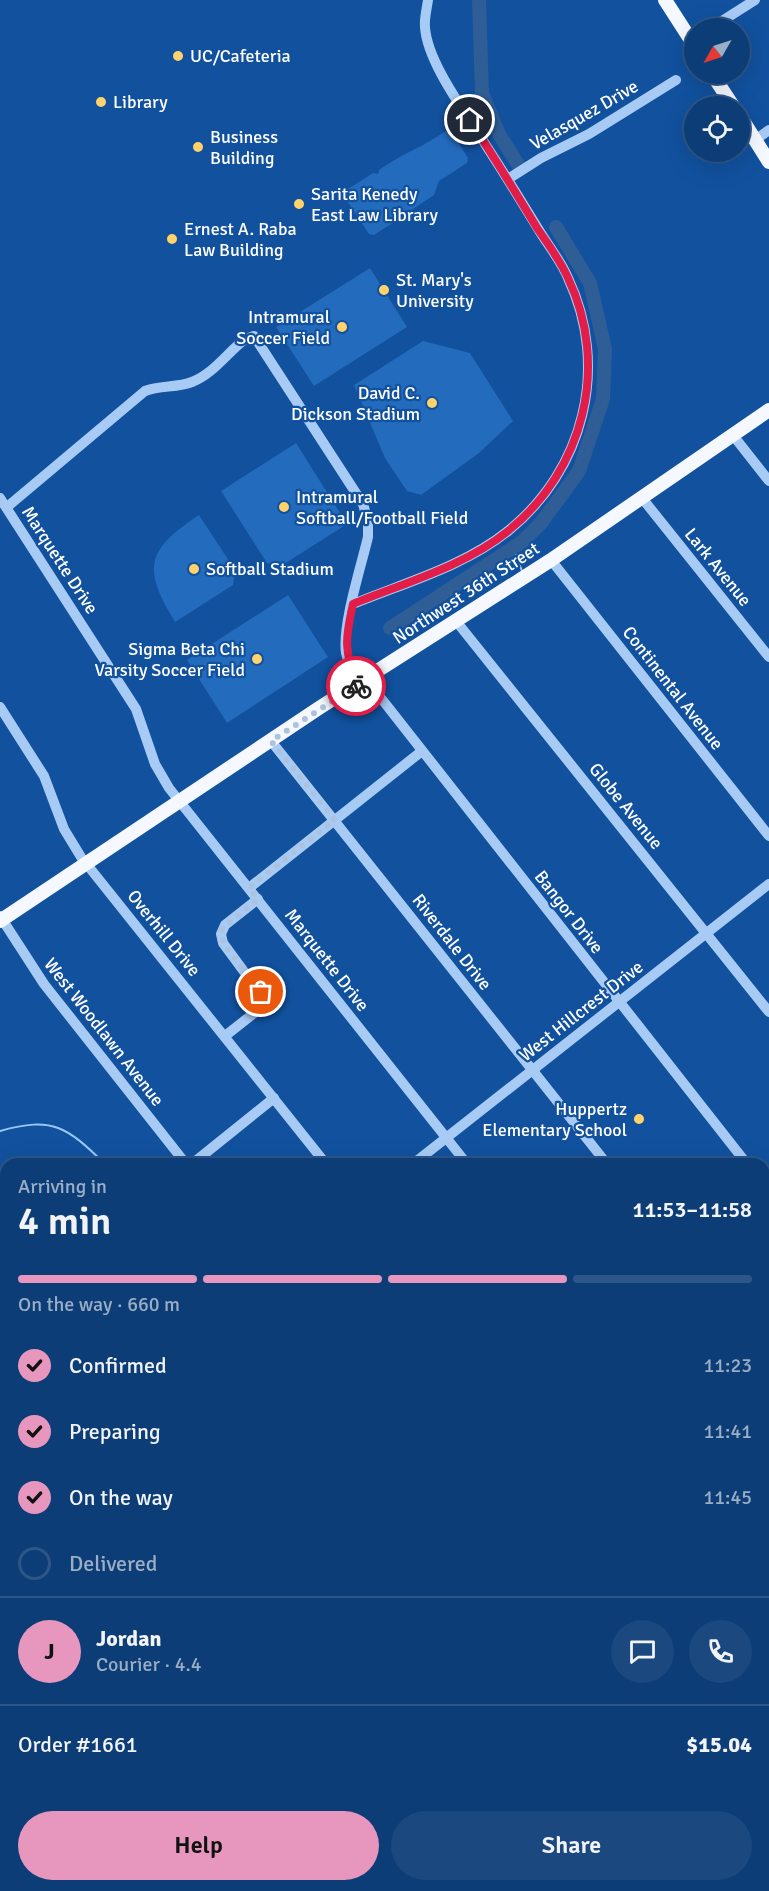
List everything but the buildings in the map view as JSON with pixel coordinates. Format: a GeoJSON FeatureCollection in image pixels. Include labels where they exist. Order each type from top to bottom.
{"type":"FeatureCollection","features":[{"type":"Feature","properties":{"kind":"main road"},"geometry":{"type":"LineString","coordinates":[[665,0],[684,28]]}},
{"type":"Feature","properties":{"kind":"main road"},"geometry":{"type":"LineString","coordinates":[[750,133],[769,162]]}},
{"type":"Feature","properties":{"kind":"main road","name":"Northwest 36th Street"},"geometry":{"type":"LineString","coordinates":[[1,919],[551,560],[769,410]]}},
{"type":"Feature","properties":{"kind":"street"},"geometry":{"type":"LineString","coordinates":[[353,604],[470,556],[507,532],[531,510],[555,481],[581,425],[590,367],[580,311],[568,277],[441,74],[424,27],[428,0]]}},
{"type":"Feature","properties":{"kind":"street"},"geometry":{"type":"LineString","coordinates":[[726,18],[754,0]]}},
{"type":"Feature","properties":{"kind":"street","name":"Velasquez Drive"},"geometry":{"type":"LineString","coordinates":[[508,179],[541,158],[589,134],[676,80]]}},
{"type":"Feature","properties":{"kind":"street"},"geometry":{"type":"LineString","coordinates":[[754,140],[769,130]]}},
{"type":"Feature","properties":{"kind":"street","name":"Bangor Drive"},"geometry":{"type":"LineString","coordinates":[[3,503],[145,391],[156,386],[180,386],[198,379],[244,340],[254,336],[363,504],[368,521],[368,537],[346,635],[346,653],[350,668],[422,751],[742,1158]]}},
{"type":"Feature","properties":{"kind":"street"},"geometry":{"type":"LineString","coordinates":[[732,434],[769,481]]}},
{"type":"Feature","properties":{"kind":"street","name":"Lark Avenue"},"geometry":{"type":"LineString","coordinates":[[642,498],[769,657]]}},
{"type":"Feature","properties":{"kind":"street","name":"Marquette Drive"},"geometry":{"type":"LineString","coordinates":[[3,503],[136,709],[155,764],[180,802],[462,1158]]}},
{"type":"Feature","properties":{"kind":"street","name":"Continental Avenue"},"geometry":{"type":"LineString","coordinates":[[551,560],[769,836]]}},
{"type":"Feature","properties":{"kind":"street","name":"Globe Avenue"},"geometry":{"type":"LineString","coordinates":[[456,621],[769,1012]]}},
{"type":"Feature","properties":{"kind":"street","name":"Overhill Drive"},"geometry":{"type":"LineString","coordinates":[[0,707],[44,776],[64,829],[86,863],[321,1158]]}},
{"type":"Feature","properties":{"kind":"street","name":"Riverdale Drive"},"geometry":{"type":"LineString","coordinates":[[271,741],[602,1158]]}},
{"type":"Feature","properties":{"kind":"street"},"geometry":{"type":"LineString","coordinates":[[249,888],[422,751]]}},
{"type":"Feature","properties":{"kind":"street","name":"West Hillcrest Drive"},"geometry":{"type":"LineString","coordinates":[[420,1158],[769,884]]}},
{"type":"Feature","properties":{"kind":"street"},"geometry":{"type":"LineString","coordinates":[[225,1036],[258,1010],[262,996],[223,943],[221,933],[225,925],[258,899]]}},
{"type":"Feature","properties":{"kind":"street","name":"West Woodlawn Avenue"},"geometry":{"type":"LineString","coordinates":[[1,919],[44,984],[181,1158]]}},
{"type":"Feature","properties":{"kind":"street"},"geometry":{"type":"LineString","coordinates":[[199,1158],[274,1098]]}},
{"type":"Feature","properties":{"kind":"shaded area"},"geometry":{"type":"Polygon","coordinates":[[[446,131],[452,133],[468,158],[467,163],[439,181],[434,195],[407,213],[403,212],[402,217],[374,235],[369,234],[344,196],[345,191],[373,173],[378,174],[379,170],[387,164],[446,131]]]}},
{"type":"Feature","properties":{"kind":"shaded area","name":"Intramural Soccer Field"},"geometry":{"type":"Polygon","coordinates":[[[370,268],[407,327],[314,386],[276,327],[370,268]]]}},
{"type":"Feature","properties":{"kind":"shaded area","name":"David C. Dickson Stadium"},"geometry":{"type":"Polygon","coordinates":[[[423,341],[470,353],[513,421],[479,453],[421,495],[407,491],[385,458],[354,385],[423,341]]]}},
{"type":"Feature","properties":{"kind":"shaded area","name":"Intramural Softball/Football Field"},"geometry":{"type":"Polygon","coordinates":[[[296,443],[347,524],[281,566],[267,563],[221,491],[296,443]]]}},
{"type":"Feature","properties":{"kind":"shaded area","name":"Softball Stadium"},"geometry":{"type":"Polygon","coordinates":[[[199,515],[235,570],[233,585],[175,622],[157,587],[154,574],[155,561],[159,550],[168,539],[199,515]]]}},
{"type":"Feature","properties":{"kind":"shaded area","name":"Sigma Beta Chi Varsity Soccer Field"},"geometry":{"type":"Polygon","coordinates":[[[288,595],[328,657],[227,723],[187,660],[288,595]]]}},
{"type":"Feature","properties":{"kind":"waterway"},"geometry":{"type":"LineString","coordinates":[[479,0],[482,93],[499,134],[519,166]]}},
{"type":"Feature","properties":{"kind":"waterway"},"geometry":{"type":"LineString","coordinates":[[390,628],[522,542],[541,523],[579,471],[603,399],[605,349],[590,283],[556,227]]}},
{"type":"Feature","properties":{"kind":"waterway"},"geometry":{"type":"LineString","coordinates":[[513,548],[522,571]]}},
{"type":"Feature","properties":{"kind":"waterway"},"geometry":{"type":"LineString","coordinates":[[0,1131],[33,1125],[58,1128],[80,1141],[98,1158]]}},
{"type":"Feature","properties":{"kind":"way so far"},"geometry":{"type":"LineString","coordinates":[[261,992],[223,943],[222,929],[258,899],[249,888],[335,820],[271,741],[356,686]]}},
{"type":"Feature","properties":{"kind":"place","name":"UC/Cafeteria"},"geometry":{"type":"Point","coordinates":[178,56]}},
{"type":"Feature","properties":{"kind":"place","name":"Library"},"geometry":{"type":"Point","coordinates":[101,102]}},
{"type":"Feature","properties":{"kind":"place","name":"Business Building"},"geometry":{"type":"Point","coordinates":[198,147]}},
{"type":"Feature","properties":{"kind":"place","name":"Sarita Kenedy East Law Library"},"geometry":{"type":"Point","coordinates":[299,204]}},
{"type":"Feature","properties":{"kind":"place","name":"Ernest A. Raba Law Building"},"geometry":{"type":"Point","coordinates":[172,239]}},
{"type":"Feature","properties":{"kind":"place","name":"St. Mary's University"},"geometry":{"type":"Point","coordinates":[384,290]}},
{"type":"Feature","properties":{"kind":"place","name":"Intramural Soccer Field"},"geometry":{"type":"Point","coordinates":[342,327]}},
{"type":"Feature","properties":{"kind":"place","name":"David C. Dickson Stadium"},"geometry":{"type":"Point","coordinates":[432,403]}},
{"type":"Feature","properties":{"kind":"place","name":"Intramural Softball/Football Field"},"geometry":{"type":"Point","coordinates":[284,507]}},
{"type":"Feature","properties":{"kind":"place","name":"Softball Stadium"},"geometry":{"type":"Point","coordinates":[194,569]}},
{"type":"Feature","properties":{"kind":"place","name":"Sigma Beta Chi Varsity Soccer Field"},"geometry":{"type":"Point","coordinates":[257,659]}},
{"type":"Feature","properties":{"kind":"place","name":"Huppertz Elementary School"},"geometry":{"type":"Point","coordinates":[639,1119]}},
{"type":"Feature","properties":{"kind":"route"},"geometry":{"type":"LineString","coordinates":[[356,686],[360,683],[350,668],[346,653],[346,635],[353,604],[470,556],[507,532],[531,510],[555,481],[567,460],[581,425],[590,367],[587,339],[568,277],[470,120]]}}]}
